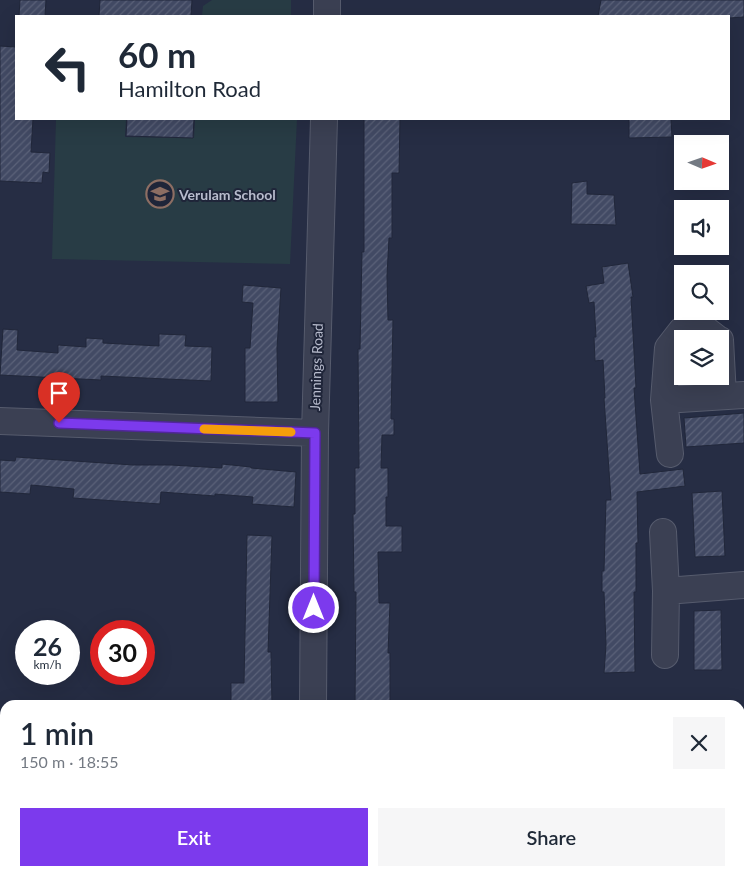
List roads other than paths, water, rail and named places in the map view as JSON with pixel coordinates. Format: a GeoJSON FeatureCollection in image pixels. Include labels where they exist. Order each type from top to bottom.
{"type":"FeatureCollection","features":[{"type":"Feature","properties":{"kind":"street"},"geometry":{"type":"LineString","coordinates":[[326,15],[327,0]]}},
{"type":"Feature","properties":{"kind":"street","name":"Jennings Road"},"geometry":{"type":"LineString","coordinates":[[313,700],[315,433],[324,120]]}},
{"type":"Feature","properties":{"kind":"street"},"geometry":{"type":"LineString","coordinates":[[682,330],[706,330]]}},
{"type":"Feature","properties":{"kind":"street"},"geometry":{"type":"LineString","coordinates":[[670,454],[664,400],[668,348],[674,340]]}},
{"type":"Feature","properties":{"kind":"street"},"geometry":{"type":"LineString","coordinates":[[664,400],[733,395],[729,379]]}},
{"type":"Feature","properties":{"kind":"street"},"geometry":{"type":"LineString","coordinates":[[0,421],[315,433]]}},
{"type":"Feature","properties":{"kind":"street"},"geometry":{"type":"LineString","coordinates":[[663,532],[666,591],[665,655]]}},
{"type":"Feature","properties":{"kind":"street"},"geometry":{"type":"LineString","coordinates":[[666,591],[744,585]]}},
{"type":"Feature","properties":{"kind":"place","name":"Verulam School"},"geometry":{"type":"Point","coordinates":[160,194]}}]}
